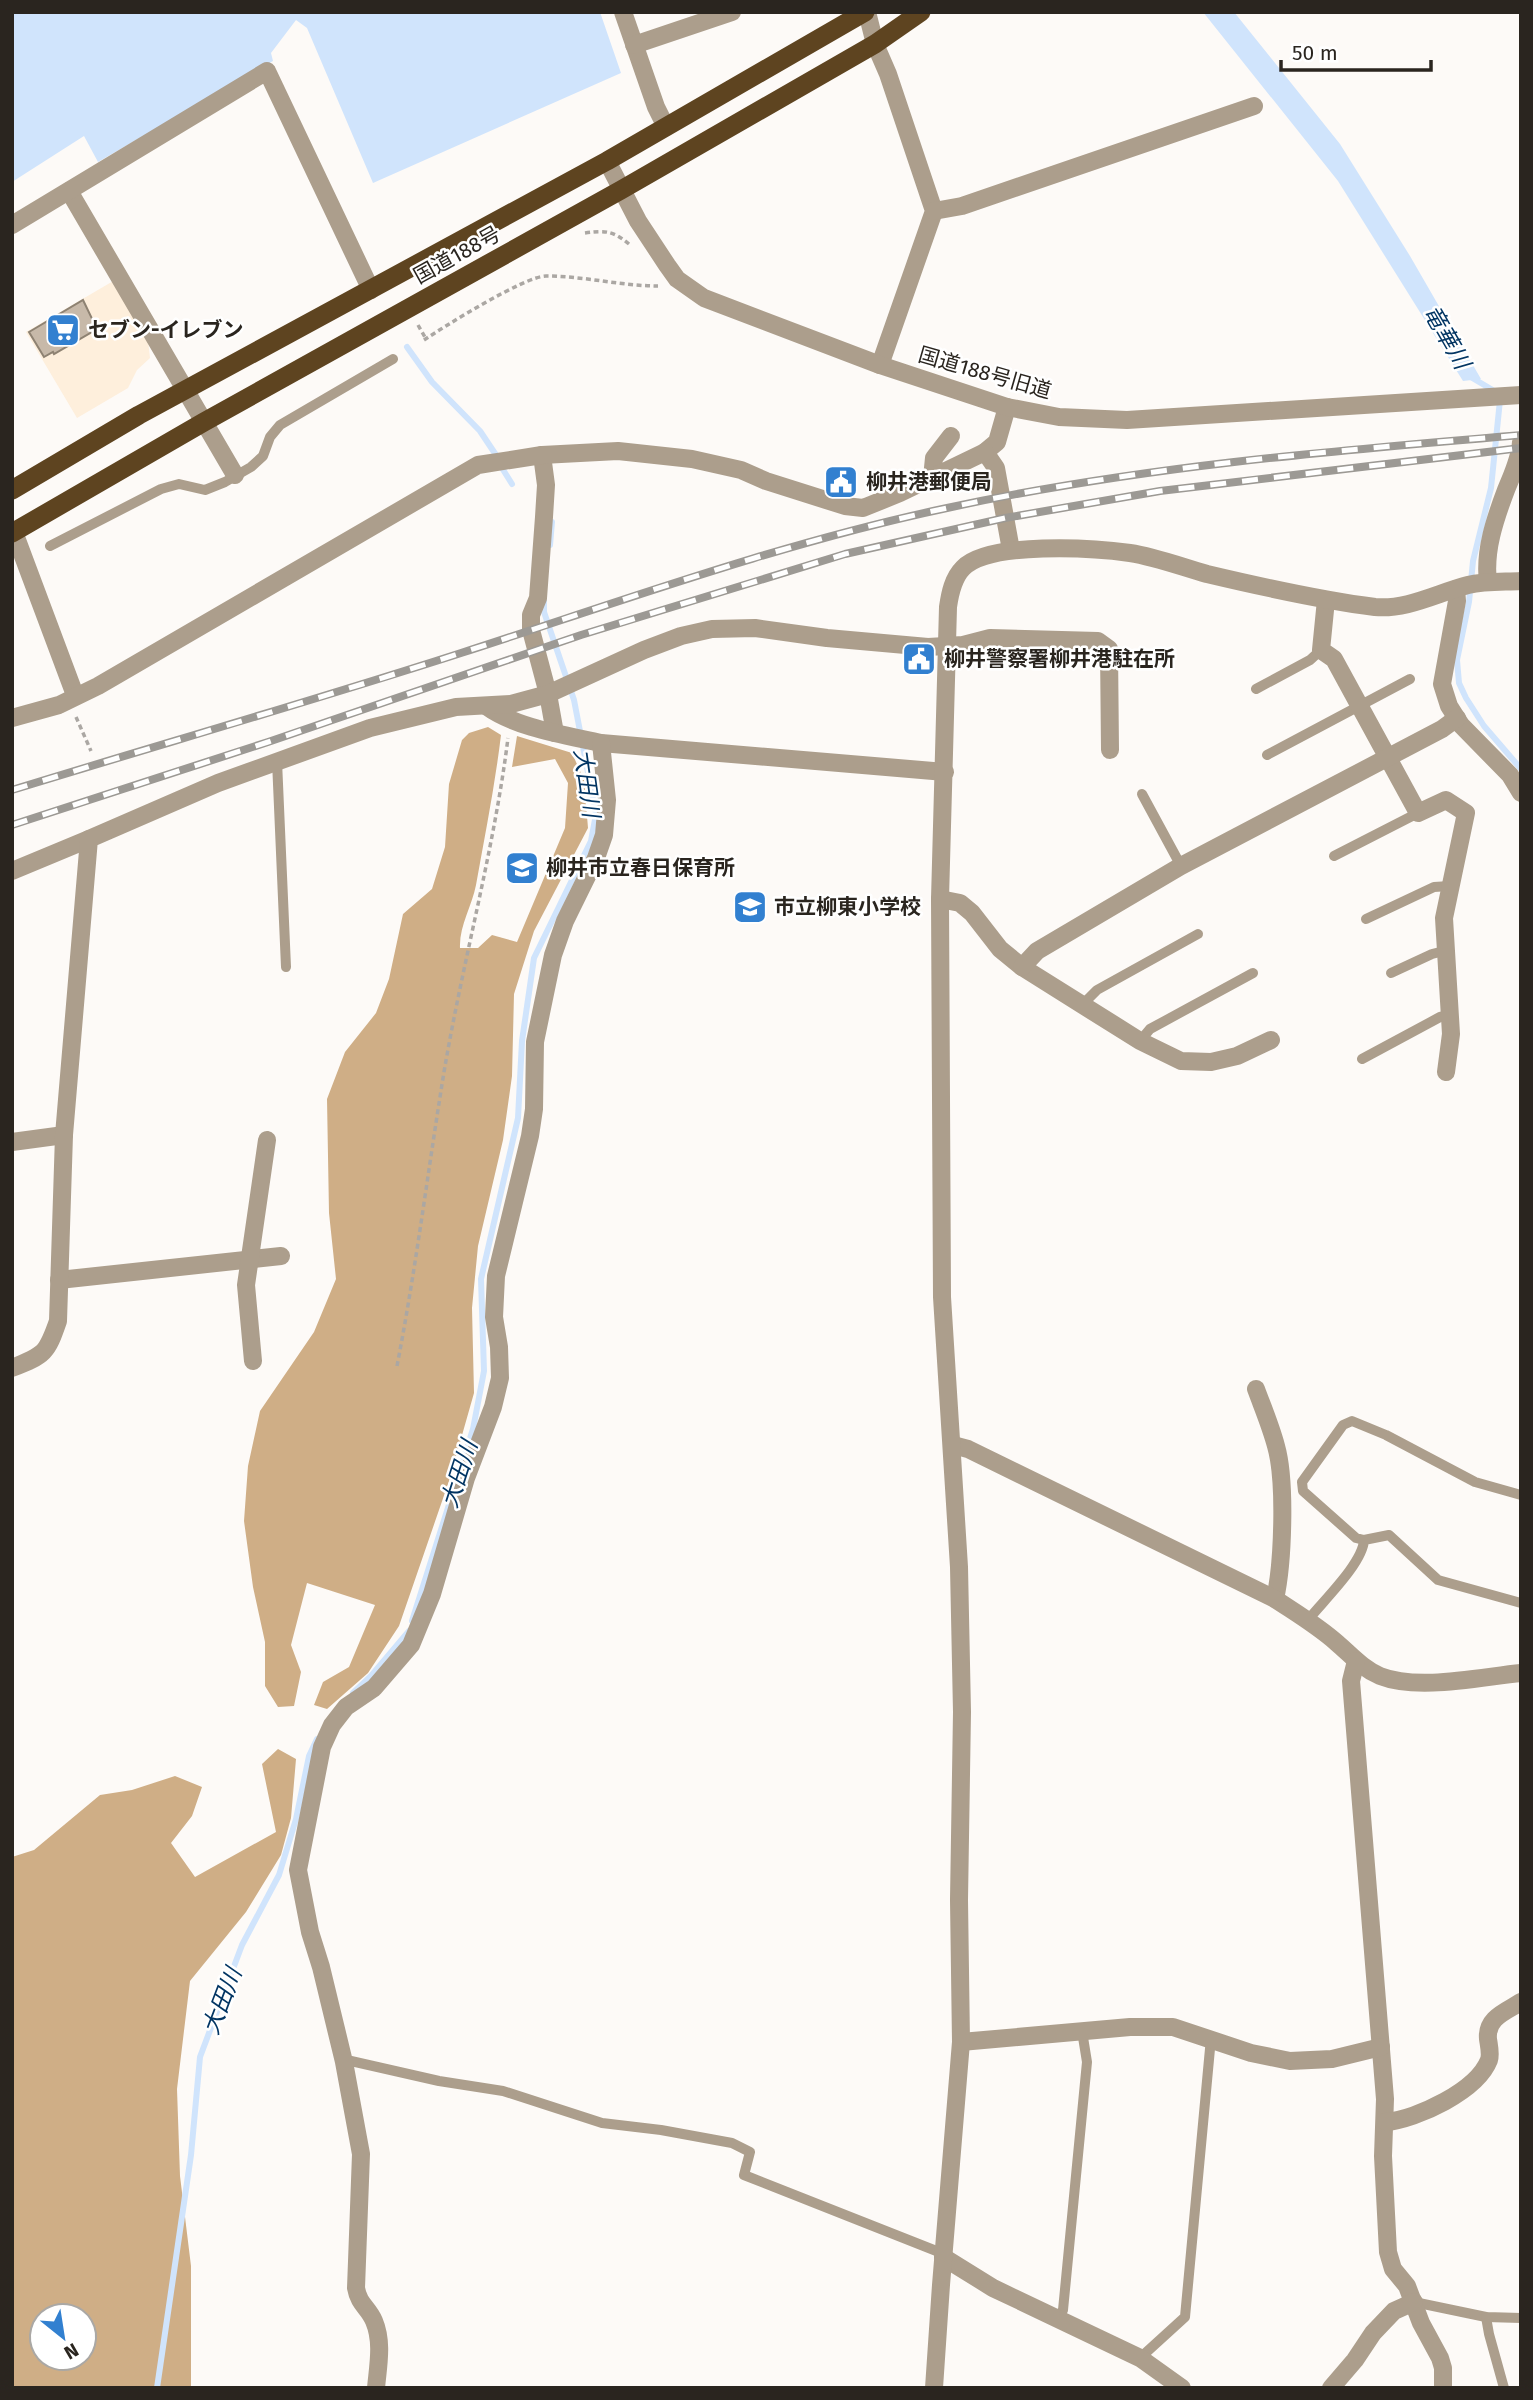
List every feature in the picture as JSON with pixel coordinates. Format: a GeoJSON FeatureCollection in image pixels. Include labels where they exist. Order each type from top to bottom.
{"type":"FeatureCollection","features":[{"type":"Feature","properties":{"kind":"highway","name":"国道188号"},"geometry":{"type":"LineString","coordinates":[[12,490],[186,390],[607,161],[866,12]]}},
{"type":"Feature","properties":{"kind":"highway","name":"国道188号"},"geometry":{"type":"LineString","coordinates":[[13,533],[204,422],[621,190],[875,44],[921,12]]}},
{"type":"Feature","properties":{"kind":"street"},"geometry":{"type":"LineString","coordinates":[[623,12],[656,107],[666,127]]}},
{"type":"Feature","properties":{"kind":"street"},"geometry":{"type":"LineString","coordinates":[[634,45],[732,12]]}},
{"type":"Feature","properties":{"kind":"street"},"geometry":{"type":"LineString","coordinates":[[866,12],[934,211],[880,365]]}},
{"type":"Feature","properties":{"kind":"street"},"geometry":{"type":"LineString","coordinates":[[12,225],[267,71],[371,290]]}},
{"type":"Feature","properties":{"kind":"street"},"geometry":{"type":"LineString","coordinates":[[934,211],[962,206],[1254,106]]}},
{"type":"Feature","properties":{"kind":"street","name":"国道188号旧道"},"geometry":{"type":"LineString","coordinates":[[607,161],[638,221],[677,279],[704,299],[880,365],[1007,407],[1059,417],[1127,420],[1521,394]]}},
{"type":"Feature","properties":{"kind":"street"},"geometry":{"type":"LineString","coordinates":[[69,191],[235,475]]}},
{"type":"Feature","properties":{"kind":"street"},"geometry":{"type":"LineString","coordinates":[[12,718],[59,705],[98,685],[478,465],[541,455],[618,450],[692,459],[741,470],[766,481],[845,506],[863,508],[985,452],[997,442],[1007,407]]}},
{"type":"Feature","properties":{"kind":"street"},"geometry":{"type":"LineString","coordinates":[[932,478],[934,458],[951,436]]}},
{"type":"Feature","properties":{"kind":"street"},"geometry":{"type":"LineString","coordinates":[[1521,442],[1516,466],[1499,509],[1486,562],[1473,585],[1457,601],[1442,684],[1449,706],[1457,718],[1510,775],[1521,793]]}},
{"type":"Feature","properties":{"kind":"street"},"geometry":{"type":"LineString","coordinates":[[985,452],[996,468],[1011,550]]}},
{"type":"Feature","properties":{"kind":"street"},"geometry":{"type":"LineString","coordinates":[[541,455],[545,496],[538,598],[531,615],[530,630],[548,694],[555,733]]}},
{"type":"Feature","properties":{"kind":"street"},"geometry":{"type":"LineString","coordinates":[[13,533],[75,695]]}},
{"type":"Feature","properties":{"kind":"street"},"geometry":{"type":"LineString","coordinates":[[934,2388],[961,2042],[959,1900],[962,1699],[959,1567],[942,1297],[940,899],[948,607],[951,589],[964,566],[1011,550],[1090,549],[1132,553],[1207,574],[1326,600],[1378,607],[1399,606],[1473,585],[1521,581]]}},
{"type":"Feature","properties":{"kind":"street"},"geometry":{"type":"LineString","coordinates":[[1326,600],[1321,650],[1334,659],[1418,813],[1446,800],[1466,813],[1444,918],[1451,1034],[1446,1072]]}},
{"type":"Feature","properties":{"kind":"street"},"geometry":{"type":"LineString","coordinates":[[12,871],[218,783],[370,728],[457,707],[511,704],[548,694],[644,649],[712,629],[755,628],[827,638],[929,647],[963,645],[990,638],[1098,642],[1109,649],[1110,750]]}},
{"type":"Feature","properties":{"kind":"street"},"geometry":{"type":"LineString","coordinates":[[486,706],[499,716],[588,740],[945,772]]}},
{"type":"Feature","properties":{"kind":"street"},"geometry":{"type":"LineString","coordinates":[[1022,967],[1037,951],[1181,866],[1442,729],[1457,718]]}},
{"type":"Feature","properties":{"kind":"street"},"geometry":{"type":"LineString","coordinates":[[376,2388],[379,2333],[373,2318],[358,2300],[356,2288],[361,2154],[344,2062],[310,1932],[298,1870],[322,1747],[332,1725],[346,1707],[374,1688],[411,1645],[432,1594],[466,1478],[493,1407],[500,1378],[494,1317],[496,1276],[530,1136],[534,1109],[536,1042],[542,1001],[553,955],[565,921],[596,858],[604,835],[607,800],[588,740]]}},
{"type":"Feature","properties":{"kind":"street"},"geometry":{"type":"LineString","coordinates":[[12,1368],[32,1361],[49,1348],[58,1321],[64,1135],[89,839]]}},
{"type":"Feature","properties":{"kind":"street"},"geometry":{"type":"LineString","coordinates":[[940,899],[960,903],[972,913],[1000,949],[1022,967],[1140,1041],[1181,1061],[1211,1062],[1237,1056],[1271,1040]]}},
{"type":"Feature","properties":{"kind":"street"},"geometry":{"type":"LineString","coordinates":[[12,1142],[64,1135]]}},
{"type":"Feature","properties":{"kind":"street"},"geometry":{"type":"LineString","coordinates":[[253,1362],[246,1285],[267,1140]]}},
{"type":"Feature","properties":{"kind":"street"},"geometry":{"type":"LineString","coordinates":[[59,1280],[281,1256]]}},
{"type":"Feature","properties":{"kind":"street"},"geometry":{"type":"LineString","coordinates":[[1256,1389],[1277,1448],[1282,1486],[1279,1580],[1275,1599]]}},
{"type":"Feature","properties":{"kind":"street"},"geometry":{"type":"LineString","coordinates":[[953,1445],[968,1449],[1275,1599],[1308,1620],[1356,1661],[1379,1676],[1400,1681],[1433,1681],[1521,1673]]}},
{"type":"Feature","properties":{"kind":"street"},"geometry":{"type":"LineString","coordinates":[[1356,1661],[1351,1681],[1386,2122],[1383,2156],[1388,2252],[1393,2269],[1407,2286],[1443,2368],[1443,2388]]}},
{"type":"Feature","properties":{"kind":"street"},"geometry":{"type":"LineString","coordinates":[[1386,2122],[1403,2121],[1450,2098],[1482,2074],[1490,2058],[1487,2030],[1492,2020],[1521,2002]]}},
{"type":"Feature","properties":{"kind":"street"},"geometry":{"type":"LineString","coordinates":[[961,2042],[1130,2027],[1173,2027],[1251,2053],[1290,2061],[1332,2059],[1381,2047]]}},
{"type":"Feature","properties":{"kind":"street"},"geometry":{"type":"LineString","coordinates":[[944,2256],[993,2288],[1140,2358],[1182,2388]]}},
{"type":"Feature","properties":{"kind":"street"},"geometry":{"type":"LineString","coordinates":[[1331,2388],[1373,2333],[1394,2311],[1414,2302]]}},
{"type":"Feature","properties":{"kind":"lane"},"geometry":{"type":"LineString","coordinates":[[50,546],[160,489],[179,484],[205,491],[225,482],[251,467],[263,456],[270,436],[281,425],[393,359]]}},
{"type":"Feature","properties":{"kind":"lane"},"geometry":{"type":"LineString","coordinates":[[1256,690],[1311,660],[1321,650]]}},
{"type":"Feature","properties":{"kind":"lane"},"geometry":{"type":"LineString","coordinates":[[1268,755],[1410,679]]}},
{"type":"Feature","properties":{"kind":"lane"},"geometry":{"type":"LineString","coordinates":[[277,761],[286,967]]}},
{"type":"Feature","properties":{"kind":"lane"},"geometry":{"type":"LineString","coordinates":[[1142,794],[1181,866]]}},
{"type":"Feature","properties":{"kind":"lane"},"geometry":{"type":"LineString","coordinates":[[1334,856],[1418,813]]}},
{"type":"Feature","properties":{"kind":"lane"},"geometry":{"type":"LineString","coordinates":[[1366,919],[1434,887],[1450,886]]}},
{"type":"Feature","properties":{"kind":"lane"},"geometry":{"type":"LineString","coordinates":[[1082,1005],[1097,990],[1198,934]]}},
{"type":"Feature","properties":{"kind":"lane"},"geometry":{"type":"LineString","coordinates":[[1391,973],[1444,951]]}},
{"type":"Feature","properties":{"kind":"lane"},"geometry":{"type":"LineString","coordinates":[[1140,1041],[1150,1029],[1253,973]]}},
{"type":"Feature","properties":{"kind":"lane"},"geometry":{"type":"LineString","coordinates":[[1362,1059],[1440,1017],[1449,1015]]}},
{"type":"Feature","properties":{"kind":"lane"},"geometry":{"type":"LineString","coordinates":[[1521,1495],[1475,1482],[1352,1421],[1343,1425],[1302,1482],[1303,1491],[1356,1538],[1363,1540],[1389,1535],[1438,1580],[1521,1603]]}},
{"type":"Feature","properties":{"kind":"lane"},"geometry":{"type":"LineString","coordinates":[[1308,1620],[1356,1561],[1363,1549],[1363,1540]]}},
{"type":"Feature","properties":{"kind":"lane"},"geometry":{"type":"LineString","coordinates":[[1058,2318],[1063,2309],[1087,2062],[1082,2031]]}},
{"type":"Feature","properties":{"kind":"lane"},"geometry":{"type":"LineString","coordinates":[[1140,2358],[1185,2317],[1211,2038]]}},
{"type":"Feature","properties":{"kind":"lane"},"geometry":{"type":"LineString","coordinates":[[344,2062],[351,2061],[439,2081],[503,2091],[602,2123],[732,2143],[750,2152],[744,2175],[944,2256]]}},
{"type":"Feature","properties":{"kind":"lane"},"geometry":{"type":"LineString","coordinates":[[1414,2302],[1486,2317],[1521,2318]]}},
{"type":"Feature","properties":{"kind":"lane"},"geometry":{"type":"LineString","coordinates":[[1486,2317],[1504,2388]]}},
{"type":"Feature","properties":{"kind":"path"},"geometry":{"type":"LineString","coordinates":[[583,234],[598,231],[615,233],[629,244]]}},
{"type":"Feature","properties":{"kind":"path"},"geometry":{"type":"LineString","coordinates":[[408,331],[418,325],[425,339],[509,290],[543,275],[634,286],[659,286],[677,279]]}},
{"type":"Feature","properties":{"kind":"path"},"geometry":{"type":"LineString","coordinates":[[652,276],[659,286]]}},
{"type":"Feature","properties":{"kind":"path"},"geometry":{"type":"LineString","coordinates":[[75,695],[71,708],[91,751]]}},
{"type":"Feature","properties":{"kind":"path"},"geometry":{"type":"LineString","coordinates":[[397,1366],[413,1281],[444,1071],[484,880],[512,719]]}},
{"type":"Feature","properties":{"kind":"shaded area"},"geometry":{"type":"Polygon","coordinates":[[[115,280],[148,341],[150,358],[137,370],[128,388],[77,418],[26,332],[115,280]]]}},
{"type":"Feature","properties":{"kind":"shaded area"},"geometry":{"type":"Polygon","coordinates":[[[488,727],[501,735],[476,885],[460,948],[478,948],[492,935],[517,942],[565,828],[568,783],[555,759],[512,767],[517,736],[572,753],[584,780],[588,828],[534,931],[514,994],[512,1076],[503,1140],[478,1246],[472,1308],[474,1393],[449,1481],[399,1626],[368,1673],[327,1709],[314,1705],[323,1682],[349,1667],[375,1605],[307,1583],[291,1645],[301,1672],[294,1706],[278,1707],[265,1686],[265,1642],[253,1587],[244,1521],[248,1466],[260,1411],[314,1332],[336,1279],[329,1213],[327,1099],[345,1052],[376,1013],[389,979],[403,914],[432,889],[445,847],[449,784],[462,740],[469,733],[488,727]]]}},
{"type":"Feature","properties":{"kind":"shaded area"},"geometry":{"type":"Polygon","coordinates":[[[278,1749],[296,1759],[291,1818],[281,1855],[246,1912],[190,1981],[177,2089],[180,2176],[191,2266],[191,2388],[12,2388],[12,1857],[34,1850],[100,1795],[132,1790],[175,1776],[202,1787],[192,1816],[171,1843],[195,1877],[276,1832],[262,1764],[278,1749]]]}},
{"type":"Feature","properties":{"kind":"water"},"geometry":{"type":"Polygon","coordinates":[[[12,12],[600,12],[621,73],[373,183],[307,28],[296,20],[271,53],[273,61],[98,162],[84,136],[12,182],[12,12]]]}},
{"type":"Feature","properties":{"kind":"water"},"geometry":{"type":"Polygon","coordinates":[[[1203,12],[1234,12],[1340,144],[1410,256],[1481,379],[1463,381],[1338,181],[1203,12]]]}},
{"type":"Feature","properties":{"kind":"building"},"geometry":{"type":"Polygon","coordinates":[[[83,300],[97,329],[44,357],[29,332],[83,300]]]}},
{"type":"Feature","properties":{"kind":"waterway","name":"大田川"},"geometry":{"type":"LineString","coordinates":[[407,347],[432,382],[480,431],[496,455]]}},
{"type":"Feature","properties":{"kind":"waterway","name":"竜華川"},"geometry":{"type":"LineString","coordinates":[[1469,376],[1496,392]]}},
{"type":"Feature","properties":{"kind":"waterway","name":"竜華川"},"geometry":{"type":"LineString","coordinates":[[1500,400],[1491,488],[1473,561],[1469,602],[1457,660],[1459,683],[1466,698],[1484,726],[1521,769]]}},
{"type":"Feature","properties":{"kind":"waterway","name":"大田川"},"geometry":{"type":"LineString","coordinates":[[502,468],[512,484]]}},
{"type":"Feature","properties":{"kind":"waterway","name":"大田川"},"geometry":{"type":"LineString","coordinates":[[550,545],[552,522]]}},
{"type":"Feature","properties":{"kind":"waterway","name":"大田川"},"geometry":{"type":"LineString","coordinates":[[412,1621],[473,1429],[484,1371],[481,1279],[518,1118],[522,1041],[534,958],[591,841],[596,814],[574,700],[544,612],[544,601]]}},
{"type":"Feature","properties":{"kind":"waterway","name":"大田川"},"geometry":{"type":"LineString","coordinates":[[353,1693],[409,1631]]}},
{"type":"Feature","properties":{"kind":"waterway","name":"大田川"},"geometry":{"type":"LineString","coordinates":[[157,2388],[191,2155],[200,2057],[242,1945],[279,1875],[296,1819],[309,1756],[317,1739]]}},
{"type":"Feature","properties":{"kind":"railway"},"geometry":{"type":"LineString","coordinates":[[12,790],[405,671],[702,574],[885,522],[1018,494],[1161,471],[1305,454],[1521,435]]}},
{"type":"Feature","properties":{"kind":"railway"},"geometry":{"type":"LineString","coordinates":[[12,825],[268,742],[581,635],[845,554],[1005,518],[1160,491],[1521,448]]}},
{"type":"Feature","properties":{"kind":"place","name":"セブン-イレブン"},"geometry":{"type":"Point","coordinates":[63,330]}},
{"type":"Feature","properties":{"kind":"place","name":"柳井港郵便局"},"geometry":{"type":"Point","coordinates":[841,482]}},
{"type":"Feature","properties":{"kind":"place","name":"柳井警察署柳井港駐在所"},"geometry":{"type":"Point","coordinates":[919,659]}},
{"type":"Feature","properties":{"kind":"place","name":"柳井市立春日保育所"},"geometry":{"type":"Point","coordinates":[522,868]}},
{"type":"Feature","properties":{"kind":"place","name":"市立柳東小学校"},"geometry":{"type":"Point","coordinates":[750,907]}}]}
